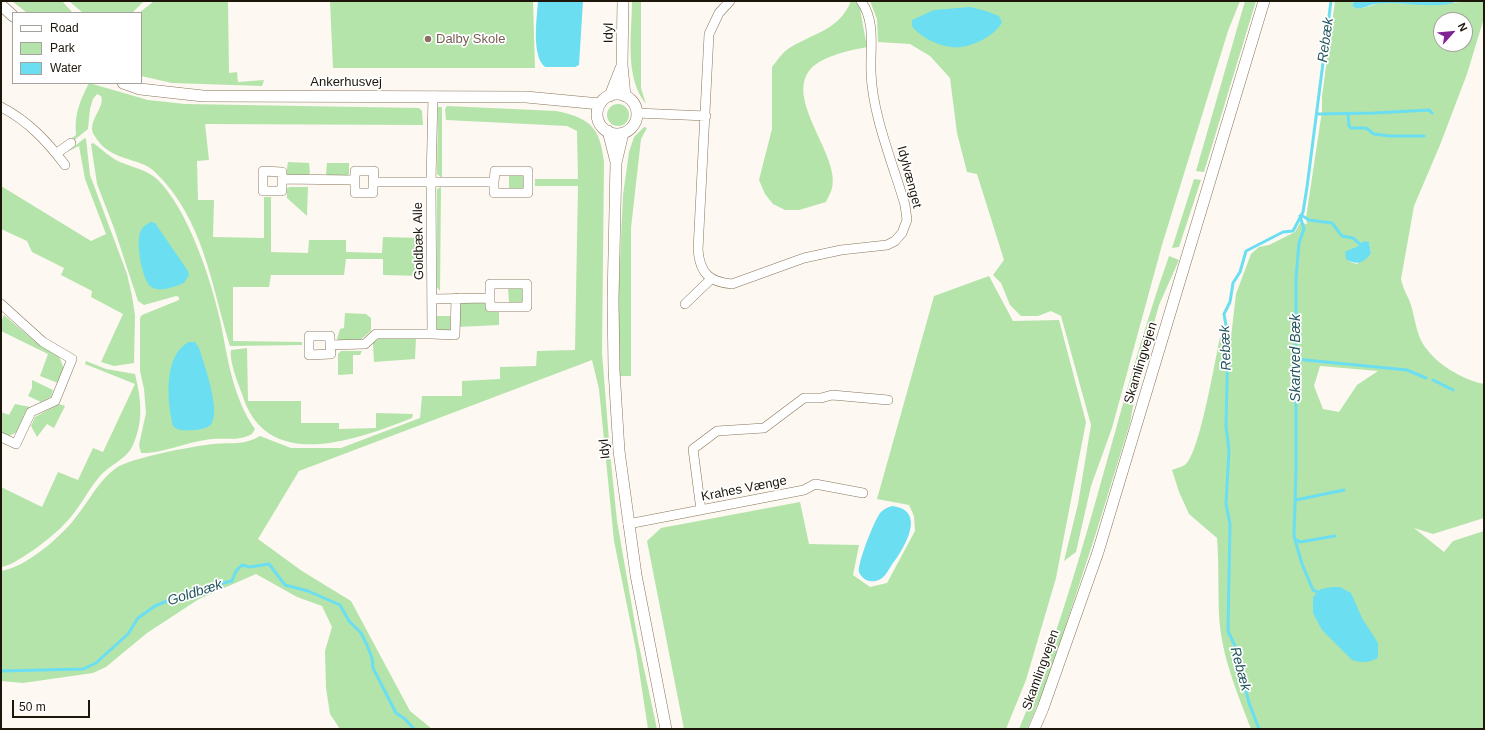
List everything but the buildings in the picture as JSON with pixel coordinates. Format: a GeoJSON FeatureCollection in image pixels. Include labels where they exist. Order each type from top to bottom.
{"type":"FeatureCollection","features":[{"type":"Feature","properties":{"kind":"street","name":"Idyl"},"geometry":{"type":"LineString","coordinates":[[624,1],[622,65],[625,96]]}},
{"type":"Feature","properties":{"kind":"street"},"geometry":{"type":"LineString","coordinates":[[685,304],[711,279],[699,262],[698,250],[709,34],[719,13],[730,1]]}},
{"type":"Feature","properties":{"kind":"street","name":"Idylvænget"},"geometry":{"type":"LineString","coordinates":[[711,279],[726,283],[743,281],[804,258],[841,250],[887,245],[895,241],[902,233],[907,220],[905,204],[874,100],[871,73],[871,20],[861,1]]}},
{"type":"Feature","properties":{"kind":"street","name":"Skamlingvejen"},"geometry":{"type":"LineString","coordinates":[[1034,729],[1098,552],[1264,1]]}},
{"type":"Feature","properties":{"kind":"street"},"geometry":{"type":"LineString","coordinates":[[1,5],[12,15]]}},
{"type":"Feature","properties":{"kind":"street","name":"Idyl"},"geometry":{"type":"LineString","coordinates":[[610,96],[622,65]]}},
{"type":"Feature","properties":{"kind":"street","name":"Ankerhusvej"},"geometry":{"type":"LineString","coordinates":[[125,84],[140,89],[203,96],[526,97],[600,104]]}},
{"type":"Feature","properties":{"kind":"street"},"geometry":{"type":"LineString","coordinates":[[618,94],[625,96],[636,106],[637,113],[634,126],[623,133],[615,134],[608,131],[601,124],[598,115],[600,104],[610,96],[618,94]]}},
{"type":"Feature","properties":{"kind":"street","name":"Goldbæk Alle"},"geometry":{"type":"LineString","coordinates":[[432,334],[433,299],[431,182],[433,96]]}},
{"type":"Feature","properties":{"kind":"street","name":"Ankerhusvej"},"geometry":{"type":"LineString","coordinates":[[571,101],[598,115]]}},
{"type":"Feature","properties":{"kind":"street"},"geometry":{"type":"LineString","coordinates":[[1,107],[24,121],[41,135],[66,165]]}},
{"type":"Feature","properties":{"kind":"street"},"geometry":{"type":"LineString","coordinates":[[637,113],[706,116]]}},
{"type":"Feature","properties":{"kind":"street","name":"Idyl"},"geometry":{"type":"LineString","coordinates":[[608,131],[616,163]]}},
{"type":"Feature","properties":{"kind":"street","name":"Idyl"},"geometry":{"type":"LineString","coordinates":[[623,133],[616,163],[613,300],[614,370],[619,451],[628,524],[666,729]]}},
{"type":"Feature","properties":{"kind":"street"},"geometry":{"type":"LineString","coordinates":[[57,153],[71,144]]}},
{"type":"Feature","properties":{"kind":"street"},"geometry":{"type":"LineString","coordinates":[[355,171],[374,171],[373,182],[374,193],[355,193],[355,171]]}},
{"type":"Feature","properties":{"kind":"street"},"geometry":{"type":"LineString","coordinates":[[282,179],[355,180]]}},
{"type":"Feature","properties":{"kind":"street"},"geometry":{"type":"LineString","coordinates":[[373,182],[494,182]]}},
{"type":"Feature","properties":{"kind":"street"},"geometry":{"type":"LineString","coordinates":[[490,284],[527,284],[527,307],[490,307],[490,298],[490,284]]}},
{"type":"Feature","properties":{"kind":"street"},"geometry":{"type":"LineString","coordinates":[[330,345],[365,344],[376,334],[455,335],[456,298]]}},
{"type":"Feature","properties":{"kind":"street"},"geometry":{"type":"LineString","coordinates":[[433,299],[490,298]]}},
{"type":"Feature","properties":{"kind":"street"},"geometry":{"type":"LineString","coordinates":[[1,304],[43,342],[72,359],[55,401],[31,412],[16,444],[1,437]]}},
{"type":"Feature","properties":{"kind":"street"},"geometry":{"type":"LineString","coordinates":[[701,510],[693,449],[718,431],[764,428],[804,398],[821,398],[832,395],[888,400]]}},
{"type":"Feature","properties":{"kind":"street","name":"Krahes Vænge"},"geometry":{"type":"LineString","coordinates":[[628,524],[804,490],[815,484],[863,493]]}},
{"type":"Feature","properties":{"kind":"green space"},"geometry":{"type":"Polygon","coordinates":[[[12,1],[62,1],[72,12],[26,12],[12,1]]]}},
{"type":"Feature","properties":{"kind":"green space"},"geometry":{"type":"Polygon","coordinates":[[[69,1],[144,1],[133,12],[82,12],[69,1]]]}},
{"type":"Feature","properties":{"kind":"green space"},"geometry":{"type":"Polygon","coordinates":[[[154,1],[228,1],[229,73],[237,72],[238,82],[264,80],[262,86],[172,83],[142,76],[142,12],[140,12],[154,1]]]}},
{"type":"Feature","properties":{"kind":"green space","name":"Dalby Skole"},"geometry":{"type":"Polygon","coordinates":[[[330,1],[533,1],[535,68],[333,68],[330,1]]]}},
{"type":"Feature","properties":{"kind":"green space"},"geometry":{"type":"Polygon","coordinates":[[[632,1],[641,1],[641,88],[646,104],[639,93],[632,68],[632,1]]]}},
{"type":"Feature","properties":{"kind":"green space"},"geometry":{"type":"Polygon","coordinates":[[[851,1],[855,1],[860,9],[867,47],[839,54],[823,60],[809,72],[803,86],[805,103],[811,121],[827,157],[832,174],[832,190],[826,202],[799,210],[785,210],[773,204],[765,194],[759,180],[772,129],[772,67],[788,49],[833,24],[846,11],[851,1]]]}},
{"type":"Feature","properties":{"kind":"green space"},"geometry":{"type":"Polygon","coordinates":[[[870,1],[1240,1],[1228,31],[1162,245],[1112,428],[1091,486],[1076,552],[1064,561],[1078,504],[1091,425],[1061,316],[1051,311],[1038,316],[1021,316],[1010,305],[1001,283],[993,275],[1004,260],[977,174],[967,172],[957,133],[950,78],[930,56],[910,44],[878,42],[877,19],[870,1]]]}},
{"type":"Feature","properties":{"kind":"green space"},"geometry":{"type":"Polygon","coordinates":[[[1245,1],[1256,1],[1204,172],[1196,171],[1245,1]]]}},
{"type":"Feature","properties":{"kind":"green space"},"geometry":{"type":"Polygon","coordinates":[[[1335,1],[1354,1],[1352,6],[1358,8],[1381,3],[1432,4],[1484,1],[1484,18],[1467,74],[1440,145],[1414,206],[1401,279],[1411,305],[1419,335],[1428,351],[1450,370],[1475,382],[1484,384],[1484,518],[1433,534],[1414,528],[1444,552],[1453,541],[1484,531],[1484,729],[1251,729],[1230,673],[1220,630],[1217,538],[1189,514],[1179,492],[1172,470],[1186,464],[1197,442],[1220,337],[1231,337],[1236,294],[1251,254],[1259,247],[1269,245],[1295,232],[1300,223],[1307,224],[1306,218],[1322,111],[1322,96],[1335,1]],[[1369,242],[1354,249],[1348,250],[1350,262],[1357,264],[1371,253],[1369,242]],[[1320,366],[1314,386],[1323,409],[1339,412],[1357,385],[1378,371],[1320,366]]]}},
{"type":"Feature","properties":{"kind":"green space"},"geometry":{"type":"Polygon","coordinates":[[[89,84],[92,84],[148,100],[185,104],[419,108],[422,111],[423,125],[205,124],[209,160],[197,161],[198,200],[214,200],[213,237],[264,238],[264,197],[271,197],[271,252],[308,253],[309,240],[346,240],[346,252],[382,253],[383,237],[422,238],[423,276],[383,275],[383,259],[346,259],[344,275],[271,275],[269,287],[233,287],[233,341],[302,342],[302,345],[230,346],[204,254],[185,210],[172,190],[155,172],[141,163],[116,155],[101,144],[94,135],[92,125],[101,105],[101,96],[97,94],[93,99],[90,109],[88,129],[72,142],[71,139],[76,135],[78,108],[89,84]]]}},
{"type":"Feature","properties":{"kind":"green space"},"geometry":{"type":"Polygon","coordinates":[[[618,104],[626,107],[629,115],[626,123],[618,126],[610,123],[607,115],[610,107],[618,104]]]}},
{"type":"Feature","properties":{"kind":"green space"},"geometry":{"type":"Polygon","coordinates":[[[447,106],[556,111],[585,121],[596,132],[600,140],[604,162],[602,353],[610,453],[617,521],[638,641],[657,729],[648,729],[636,650],[614,541],[599,389],[592,360],[299,471],[258,539],[302,571],[351,601],[410,711],[432,729],[340,729],[330,714],[326,688],[325,651],[332,627],[322,606],[297,597],[256,574],[199,599],[147,633],[106,667],[93,673],[23,683],[1,681],[1,571],[11,569],[32,558],[52,542],[70,525],[104,478],[116,468],[134,460],[163,453],[204,445],[237,443],[248,441],[260,436],[291,448],[341,448],[420,418],[422,396],[462,396],[462,381],[500,379],[500,367],[536,366],[537,351],[575,350],[578,186],[535,186],[535,179],[578,179],[577,131],[567,126],[446,120],[445,109],[447,106]]]}},
{"type":"Feature","properties":{"kind":"green space"},"geometry":{"type":"Polygon","coordinates":[[[438,107],[442,107],[442,178],[437,174],[438,107]]]}},
{"type":"Feature","properties":{"kind":"green space"},"geometry":{"type":"Polygon","coordinates":[[[644,127],[647,128],[641,139],[631,228],[631,376],[620,376],[618,305],[623,195],[629,152],[634,137],[644,127]]]}},
{"type":"Feature","properties":{"kind":"green space"},"geometry":{"type":"Polygon","coordinates":[[[85,138],[90,175],[127,274],[132,296],[135,315],[134,363],[114,366],[101,362],[123,314],[91,297],[92,291],[61,275],[64,268],[32,252],[27,241],[1,229],[1,186],[91,241],[106,234],[85,179],[79,146],[67,152],[85,138]]]}},
{"type":"Feature","properties":{"kind":"green space"},"geometry":{"type":"Polygon","coordinates":[[[93,143],[116,160],[153,176],[169,193],[179,209],[197,246],[211,285],[236,390],[247,416],[255,429],[252,434],[243,438],[203,440],[157,452],[141,453],[139,445],[146,413],[144,389],[140,371],[140,318],[142,315],[179,300],[179,297],[176,296],[144,305],[138,301],[114,228],[97,184],[91,144],[93,143]]]}},
{"type":"Feature","properties":{"kind":"green space"},"geometry":{"type":"Polygon","coordinates":[[[288,162],[309,163],[310,173],[305,177],[286,175],[288,162]]]}},
{"type":"Feature","properties":{"kind":"green space"},"geometry":{"type":"Polygon","coordinates":[[[327,163],[349,163],[349,174],[345,177],[330,177],[326,174],[327,163]]]}},
{"type":"Feature","properties":{"kind":"green space"},"geometry":{"type":"Polygon","coordinates":[[[509,175],[523,176],[523,190],[509,190],[509,175]]]}},
{"type":"Feature","properties":{"kind":"green space"},"geometry":{"type":"Polygon","coordinates":[[[1194,179],[1201,180],[1179,247],[1172,248],[1194,179]]]}},
{"type":"Feature","properties":{"kind":"green space"},"geometry":{"type":"Polygon","coordinates":[[[308,187],[307,216],[287,198],[287,188],[308,187]]]}},
{"type":"Feature","properties":{"kind":"green space"},"geometry":{"type":"Polygon","coordinates":[[[441,187],[440,291],[437,287],[437,189],[441,187]]]}},
{"type":"Feature","properties":{"kind":"green space"},"geometry":{"type":"Polygon","coordinates":[[[1169,256],[1179,260],[1159,305],[1137,384],[1130,423],[1096,533],[1046,686],[1027,729],[1019,729],[1042,671],[1081,554],[1149,315],[1169,256]]]}},
{"type":"Feature","properties":{"kind":"green space"},"geometry":{"type":"Polygon","coordinates":[[[989,276],[1013,321],[1059,320],[1086,422],[1056,578],[1026,680],[1006,729],[684,729],[647,541],[661,528],[800,502],[809,544],[859,545],[853,575],[870,587],[887,583],[915,531],[914,516],[909,505],[877,499],[934,296],[989,276]]]}},
{"type":"Feature","properties":{"kind":"green space"},"geometry":{"type":"Polygon","coordinates":[[[522,288],[522,302],[509,302],[508,289],[522,288]]]}},
{"type":"Feature","properties":{"kind":"green space"},"geometry":{"type":"Polygon","coordinates":[[[485,301],[487,303],[487,311],[499,311],[499,325],[458,327],[460,305],[463,302],[485,301]]]}},
{"type":"Feature","properties":{"kind":"green space"},"geometry":{"type":"Polygon","coordinates":[[[345,313],[366,314],[371,318],[371,331],[359,341],[341,341],[337,339],[340,329],[344,328],[345,313]]]}},
{"type":"Feature","properties":{"kind":"green space"},"geometry":{"type":"Polygon","coordinates":[[[4,315],[39,345],[59,356],[64,369],[58,383],[40,376],[48,354],[1,331],[1,322],[4,315]]]}},
{"type":"Feature","properties":{"kind":"green space"},"geometry":{"type":"Polygon","coordinates":[[[436,316],[450,316],[450,330],[436,330],[436,316]]]}},
{"type":"Feature","properties":{"kind":"green space"},"geometry":{"type":"Polygon","coordinates":[[[380,338],[416,338],[415,359],[374,362],[373,343],[380,338]]]}},
{"type":"Feature","properties":{"kind":"green space"},"geometry":{"type":"Polygon","coordinates":[[[247,348],[248,401],[301,401],[301,423],[339,423],[339,429],[376,428],[376,413],[413,414],[412,418],[365,435],[340,441],[315,444],[292,443],[271,435],[254,419],[236,378],[231,350],[247,348]]]}},
{"type":"Feature","properties":{"kind":"green space"},"geometry":{"type":"Polygon","coordinates":[[[341,351],[362,351],[360,355],[353,355],[353,374],[338,375],[338,354],[341,351]]]}},
{"type":"Feature","properties":{"kind":"green space"},"geometry":{"type":"Polygon","coordinates":[[[86,361],[106,369],[135,374],[139,392],[140,418],[139,427],[133,445],[123,458],[100,476],[74,513],[60,529],[23,557],[1,567],[1,487],[42,507],[58,472],[78,480],[93,448],[103,452],[135,384],[85,364],[86,361]]]}},
{"type":"Feature","properties":{"kind":"green space"},"geometry":{"type":"Polygon","coordinates":[[[32,380],[53,390],[51,397],[41,402],[28,396],[32,388],[32,380]]]}},
{"type":"Feature","properties":{"kind":"green space"},"geometry":{"type":"Polygon","coordinates":[[[15,404],[30,407],[17,432],[9,436],[1,432],[1,412],[9,415],[15,404]]]}},
{"type":"Feature","properties":{"kind":"green space"},"geometry":{"type":"Polygon","coordinates":[[[59,404],[65,406],[54,428],[47,424],[37,437],[31,426],[35,417],[59,404]]]}},
{"type":"Feature","properties":{"kind":"water"},"geometry":{"type":"Polygon","coordinates":[[[538,1],[583,1],[579,65],[575,67],[545,67],[541,61],[536,45],[538,1]]]}},
{"type":"Feature","properties":{"kind":"water"},"geometry":{"type":"Polygon","coordinates":[[[1354,1],[1458,1],[1439,5],[1385,3],[1375,4],[1363,8],[1354,8],[1352,6],[1354,1]]]}},
{"type":"Feature","properties":{"kind":"water"},"geometry":{"type":"Polygon","coordinates":[[[970,7],[999,16],[1002,22],[994,32],[973,44],[958,47],[941,45],[924,37],[912,26],[912,20],[934,10],[970,7]]]}},
{"type":"Feature","properties":{"kind":"water"},"geometry":{"type":"Polygon","coordinates":[[[151,222],[155,223],[188,271],[189,275],[184,283],[161,289],[153,288],[149,285],[143,271],[139,254],[139,238],[145,225],[151,222]]]}},
{"type":"Feature","properties":{"kind":"water"},"geometry":{"type":"Polygon","coordinates":[[[1364,241],[1369,242],[1371,253],[1366,259],[1357,263],[1346,259],[1345,252],[1347,250],[1359,246],[1364,241]]]}},
{"type":"Feature","properties":{"kind":"water"},"geometry":{"type":"Polygon","coordinates":[[[189,342],[195,342],[199,348],[213,396],[214,407],[214,416],[211,425],[203,429],[196,430],[178,429],[173,426],[169,405],[169,380],[171,368],[175,357],[181,348],[189,342]]]}},
{"type":"Feature","properties":{"kind":"water"},"geometry":{"type":"Polygon","coordinates":[[[892,506],[903,509],[909,515],[911,522],[907,541],[885,575],[881,579],[868,581],[862,577],[859,572],[861,560],[878,516],[883,510],[892,506]]]}},
{"type":"Feature","properties":{"kind":"water"},"geometry":{"type":"Polygon","coordinates":[[[1340,587],[1351,593],[1362,618],[1378,643],[1378,657],[1376,659],[1366,662],[1352,660],[1322,630],[1313,613],[1313,597],[1321,589],[1340,587]]]}},
{"type":"Feature","properties":{"kind":"waterway","name":"Rebæk"},"geometry":{"type":"LineString","coordinates":[[1259,729],[1249,703],[1235,646],[1228,631],[1230,524],[1226,504],[1229,450],[1226,426],[1228,337],[1224,314],[1230,302],[1233,283],[1240,272],[1246,251],[1283,232],[1293,231],[1303,212],[1331,1]]}},
{"type":"Feature","properties":{"kind":"waterway"},"geometry":{"type":"LineString","coordinates":[[1318,114],[1429,110],[1432,113]]}},
{"type":"Feature","properties":{"kind":"waterway"},"geometry":{"type":"LineString","coordinates":[[1348,114],[1349,126],[1351,128],[1366,128],[1374,134],[1390,136],[1424,136]]}},
{"type":"Feature","properties":{"kind":"waterway"},"geometry":{"type":"LineString","coordinates":[[1301,215],[1309,220],[1332,223],[1342,236],[1353,238],[1361,245]]}},
{"type":"Feature","properties":{"kind":"waterway","name":"Skartved Bæk"},"geometry":{"type":"LineString","coordinates":[[1300,216],[1304,229],[1299,243],[1296,278],[1296,470],[1294,536],[1302,564],[1313,590],[1318,592]]}},
{"type":"Feature","properties":{"kind":"waterway"},"geometry":{"type":"LineString","coordinates":[[1295,359],[1407,370],[1426,378]]}},
{"type":"Feature","properties":{"kind":"waterway"},"geometry":{"type":"LineString","coordinates":[[1433,380],[1453,390]]}},
{"type":"Feature","properties":{"kind":"waterway"},"geometry":{"type":"LineString","coordinates":[[1296,500],[1344,490]]}},
{"type":"Feature","properties":{"kind":"waterway"},"geometry":{"type":"LineString","coordinates":[[1297,540],[1300,542],[1335,536]]}},
{"type":"Feature","properties":{"kind":"waterway","name":"Goldbæk"},"geometry":{"type":"LineString","coordinates":[[1,671],[83,669],[96,663],[128,634],[138,618],[155,606],[193,590],[232,581],[236,571],[242,565],[250,567],[269,564],[285,585],[308,591],[340,605],[349,621],[361,633],[372,658],[373,668],[396,713],[405,719],[414,729]]}},
{"type":"Feature","properties":{"kind":"place","name":"Dalby Skole"},"geometry":{"type":"Point","coordinates":[428,39]}}]}
